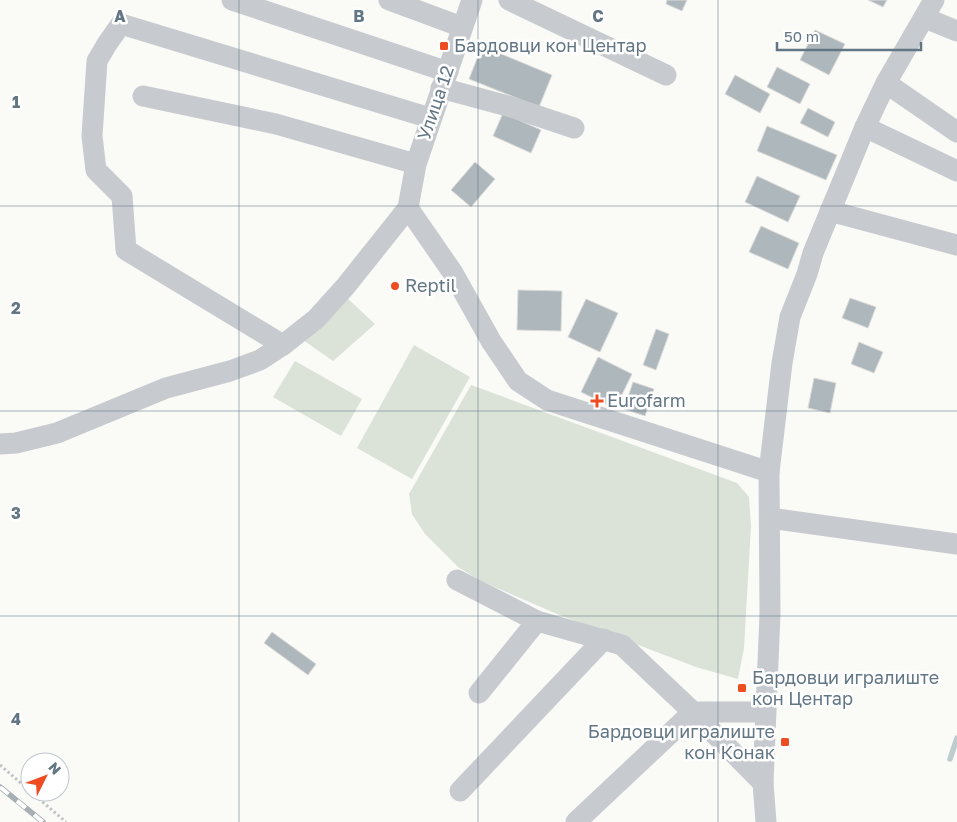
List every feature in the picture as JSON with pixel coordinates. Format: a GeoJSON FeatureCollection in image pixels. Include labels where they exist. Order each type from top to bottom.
{"type":"FeatureCollection","features":[{"type":"Feature","properties":{"kind":"street"},"geometry":{"type":"LineString","coordinates":[[232,0],[508,106],[574,128]]}},
{"type":"Feature","properties":{"kind":"street"},"geometry":{"type":"LineString","coordinates":[[389,0],[462,27]]}},
{"type":"Feature","properties":{"kind":"street","name":"Улица 12"},"geometry":{"type":"LineString","coordinates":[[408,208],[416,164],[430,118],[472,0]]}},
{"type":"Feature","properties":{"kind":"street"},"geometry":{"type":"LineString","coordinates":[[509,0],[666,75]]}},
{"type":"Feature","properties":{"kind":"street"},"geometry":{"type":"LineString","coordinates":[[766,822],[763,783],[770,614],[769,472],[782,363],[790,317],[830,211],[865,127],[886,83],[930,9],[957,31]]}},
{"type":"Feature","properties":{"kind":"street"},"geometry":{"type":"LineString","coordinates":[[283,345],[126,250],[122,196],[96,170],[92,136],[97,61],[107,44],[121,24],[430,118]]}},
{"type":"Feature","properties":{"kind":"street"},"geometry":{"type":"LineString","coordinates":[[886,83],[957,132]]}},
{"type":"Feature","properties":{"kind":"street"},"geometry":{"type":"LineString","coordinates":[[143,96],[276,124],[416,164]]}},
{"type":"Feature","properties":{"kind":"street"},"geometry":{"type":"LineString","coordinates":[[865,127],[957,171]]}},
{"type":"Feature","properties":{"kind":"street"},"geometry":{"type":"LineString","coordinates":[[0,444],[16,443],[57,433],[166,388],[230,371],[260,360],[316,320],[351,280],[408,208],[453,273],[518,381],[547,400],[769,472]]}},
{"type":"Feature","properties":{"kind":"street"},"geometry":{"type":"LineString","coordinates":[[830,211],[957,245]]}},
{"type":"Feature","properties":{"kind":"street"},"geometry":{"type":"LineString","coordinates":[[770,518],[957,544]]}},
{"type":"Feature","properties":{"kind":"street"},"geometry":{"type":"LineString","coordinates":[[457,580],[538,621],[622,645],[763,783]]}},
{"type":"Feature","properties":{"kind":"street"},"geometry":{"type":"LineString","coordinates":[[479,693],[538,621]]}},
{"type":"Feature","properties":{"kind":"street"},"geometry":{"type":"LineString","coordinates":[[460,791],[604,639]]}},
{"type":"Feature","properties":{"kind":"street"},"geometry":{"type":"LineString","coordinates":[[576,822],[692,712],[765,712]]}},
{"type":"Feature","properties":{"kind":"path"},"geometry":{"type":"LineString","coordinates":[[0,765],[20,782]]}},
{"type":"Feature","properties":{"kind":"path"},"geometry":{"type":"LineString","coordinates":[[43,802],[66,822]]}},
{"type":"Feature","properties":{"kind":"shaded area"},"geometry":{"type":"Polygon","coordinates":[[[347,298],[375,324],[333,361],[303,340],[347,298]]]}},
{"type":"Feature","properties":{"kind":"shaded area"},"geometry":{"type":"Polygon","coordinates":[[[414,345],[470,377],[412,479],[357,448],[414,345]]]}},
{"type":"Feature","properties":{"kind":"shaded area"},"geometry":{"type":"Polygon","coordinates":[[[295,361],[362,399],[341,436],[273,397],[295,361]]]}},
{"type":"Feature","properties":{"kind":"shaded area"},"geometry":{"type":"Polygon","coordinates":[[[471,385],[737,483],[749,497],[751,526],[744,648],[738,679],[696,667],[557,614],[481,581],[458,567],[425,534],[412,514],[409,494],[471,385]]]}},
{"type":"Feature","properties":{"kind":"building"},"geometry":{"type":"Polygon","coordinates":[[[667,0],[687,0],[682,11],[666,4],[667,0]]]}},
{"type":"Feature","properties":{"kind":"building"},"geometry":{"type":"Polygon","coordinates":[[[868,0],[887,0],[883,7],[868,0]]]}},
{"type":"Feature","properties":{"kind":"building"},"geometry":{"type":"Polygon","coordinates":[[[815,30],[845,44],[829,75],[800,60],[815,30]]]}},
{"type":"Feature","properties":{"kind":"building"},"geometry":{"type":"Polygon","coordinates":[[[482,46],[552,75],[539,107],[469,79],[482,46]]]}},
{"type":"Feature","properties":{"kind":"building"},"geometry":{"type":"Polygon","coordinates":[[[777,67],[810,84],[800,104],[767,87],[777,67]]]}},
{"type":"Feature","properties":{"kind":"building"},"geometry":{"type":"Polygon","coordinates":[[[735,75],[770,94],[760,113],[725,94],[735,75]]]}},
{"type":"Feature","properties":{"kind":"building"},"geometry":{"type":"Polygon","coordinates":[[[808,108],[835,122],[828,137],[800,123],[808,108]]]}},
{"type":"Feature","properties":{"kind":"building"},"geometry":{"type":"Polygon","coordinates":[[[503,113],[541,130],[531,153],[493,136],[503,113]]]}},
{"type":"Feature","properties":{"kind":"building"},"geometry":{"type":"Polygon","coordinates":[[[767,126],[837,155],[826,180],[757,151],[767,126]]]}},
{"type":"Feature","properties":{"kind":"building"},"geometry":{"type":"Polygon","coordinates":[[[475,162],[495,179],[471,207],[451,190],[475,162]]]}},
{"type":"Feature","properties":{"kind":"building"},"geometry":{"type":"Polygon","coordinates":[[[757,176],[800,196],[788,222],[745,202],[757,176]]]}},
{"type":"Feature","properties":{"kind":"building"},"geometry":{"type":"Polygon","coordinates":[[[761,226],[799,243],[788,269],[749,252],[761,226]]]}},
{"type":"Feature","properties":{"kind":"building"},"geometry":{"type":"Polygon","coordinates":[[[518,290],[562,291],[561,331],[517,330],[518,290]]]}},
{"type":"Feature","properties":{"kind":"building"},"geometry":{"type":"Polygon","coordinates":[[[850,298],[876,307],[868,328],[842,318],[850,298]]]}},
{"type":"Feature","properties":{"kind":"building"},"geometry":{"type":"Polygon","coordinates":[[[586,299],[618,313],[600,352],[568,337],[586,299]]]}},
{"type":"Feature","properties":{"kind":"building"},"geometry":{"type":"Polygon","coordinates":[[[656,329],[669,334],[656,370],[643,365],[656,329]]]}},
{"type":"Feature","properties":{"kind":"building"},"geometry":{"type":"Polygon","coordinates":[[[859,342],[883,352],[874,373],[851,364],[859,342]]]}},
{"type":"Feature","properties":{"kind":"building"},"geometry":{"type":"Polygon","coordinates":[[[598,357],[632,374],[615,409],[581,392],[598,357]]]}},
{"type":"Feature","properties":{"kind":"building"},"geometry":{"type":"Polygon","coordinates":[[[814,378],[836,383],[830,413],[808,408],[814,378]]]}},
{"type":"Feature","properties":{"kind":"building"},"geometry":{"type":"Polygon","coordinates":[[[633,382],[654,389],[645,416],[624,409],[633,382]]]}},
{"type":"Feature","properties":{"kind":"building"},"geometry":{"type":"Polygon","coordinates":[[[272,632],[316,664],[308,675],[264,643],[272,632]]]}},
{"type":"Feature","properties":{"kind":"waterway"},"geometry":{"type":"LineString","coordinates":[[950,759],[957,738]]}},
{"type":"Feature","properties":{"kind":"railway"},"geometry":{"type":"LineString","coordinates":[[0,787],[43,822]]}},
{"type":"Feature","properties":{"kind":"place","name":"Бардовци кон Центар"},"geometry":{"type":"Point","coordinates":[444,46]}},
{"type":"Feature","properties":{"kind":"place","name":"Reptil"},"geometry":{"type":"Point","coordinates":[395,286]}},
{"type":"Feature","properties":{"kind":"place","name":"Eurofarm"},"geometry":{"type":"Point","coordinates":[597,401]}},
{"type":"Feature","properties":{"kind":"place","name":"Бардовци игралиште кон Центар"},"geometry":{"type":"Point","coordinates":[742,688]}},
{"type":"Feature","properties":{"kind":"place","name":"Бардовци игралиште кон Конак"},"geometry":{"type":"Point","coordinates":[785,742]}}]}
